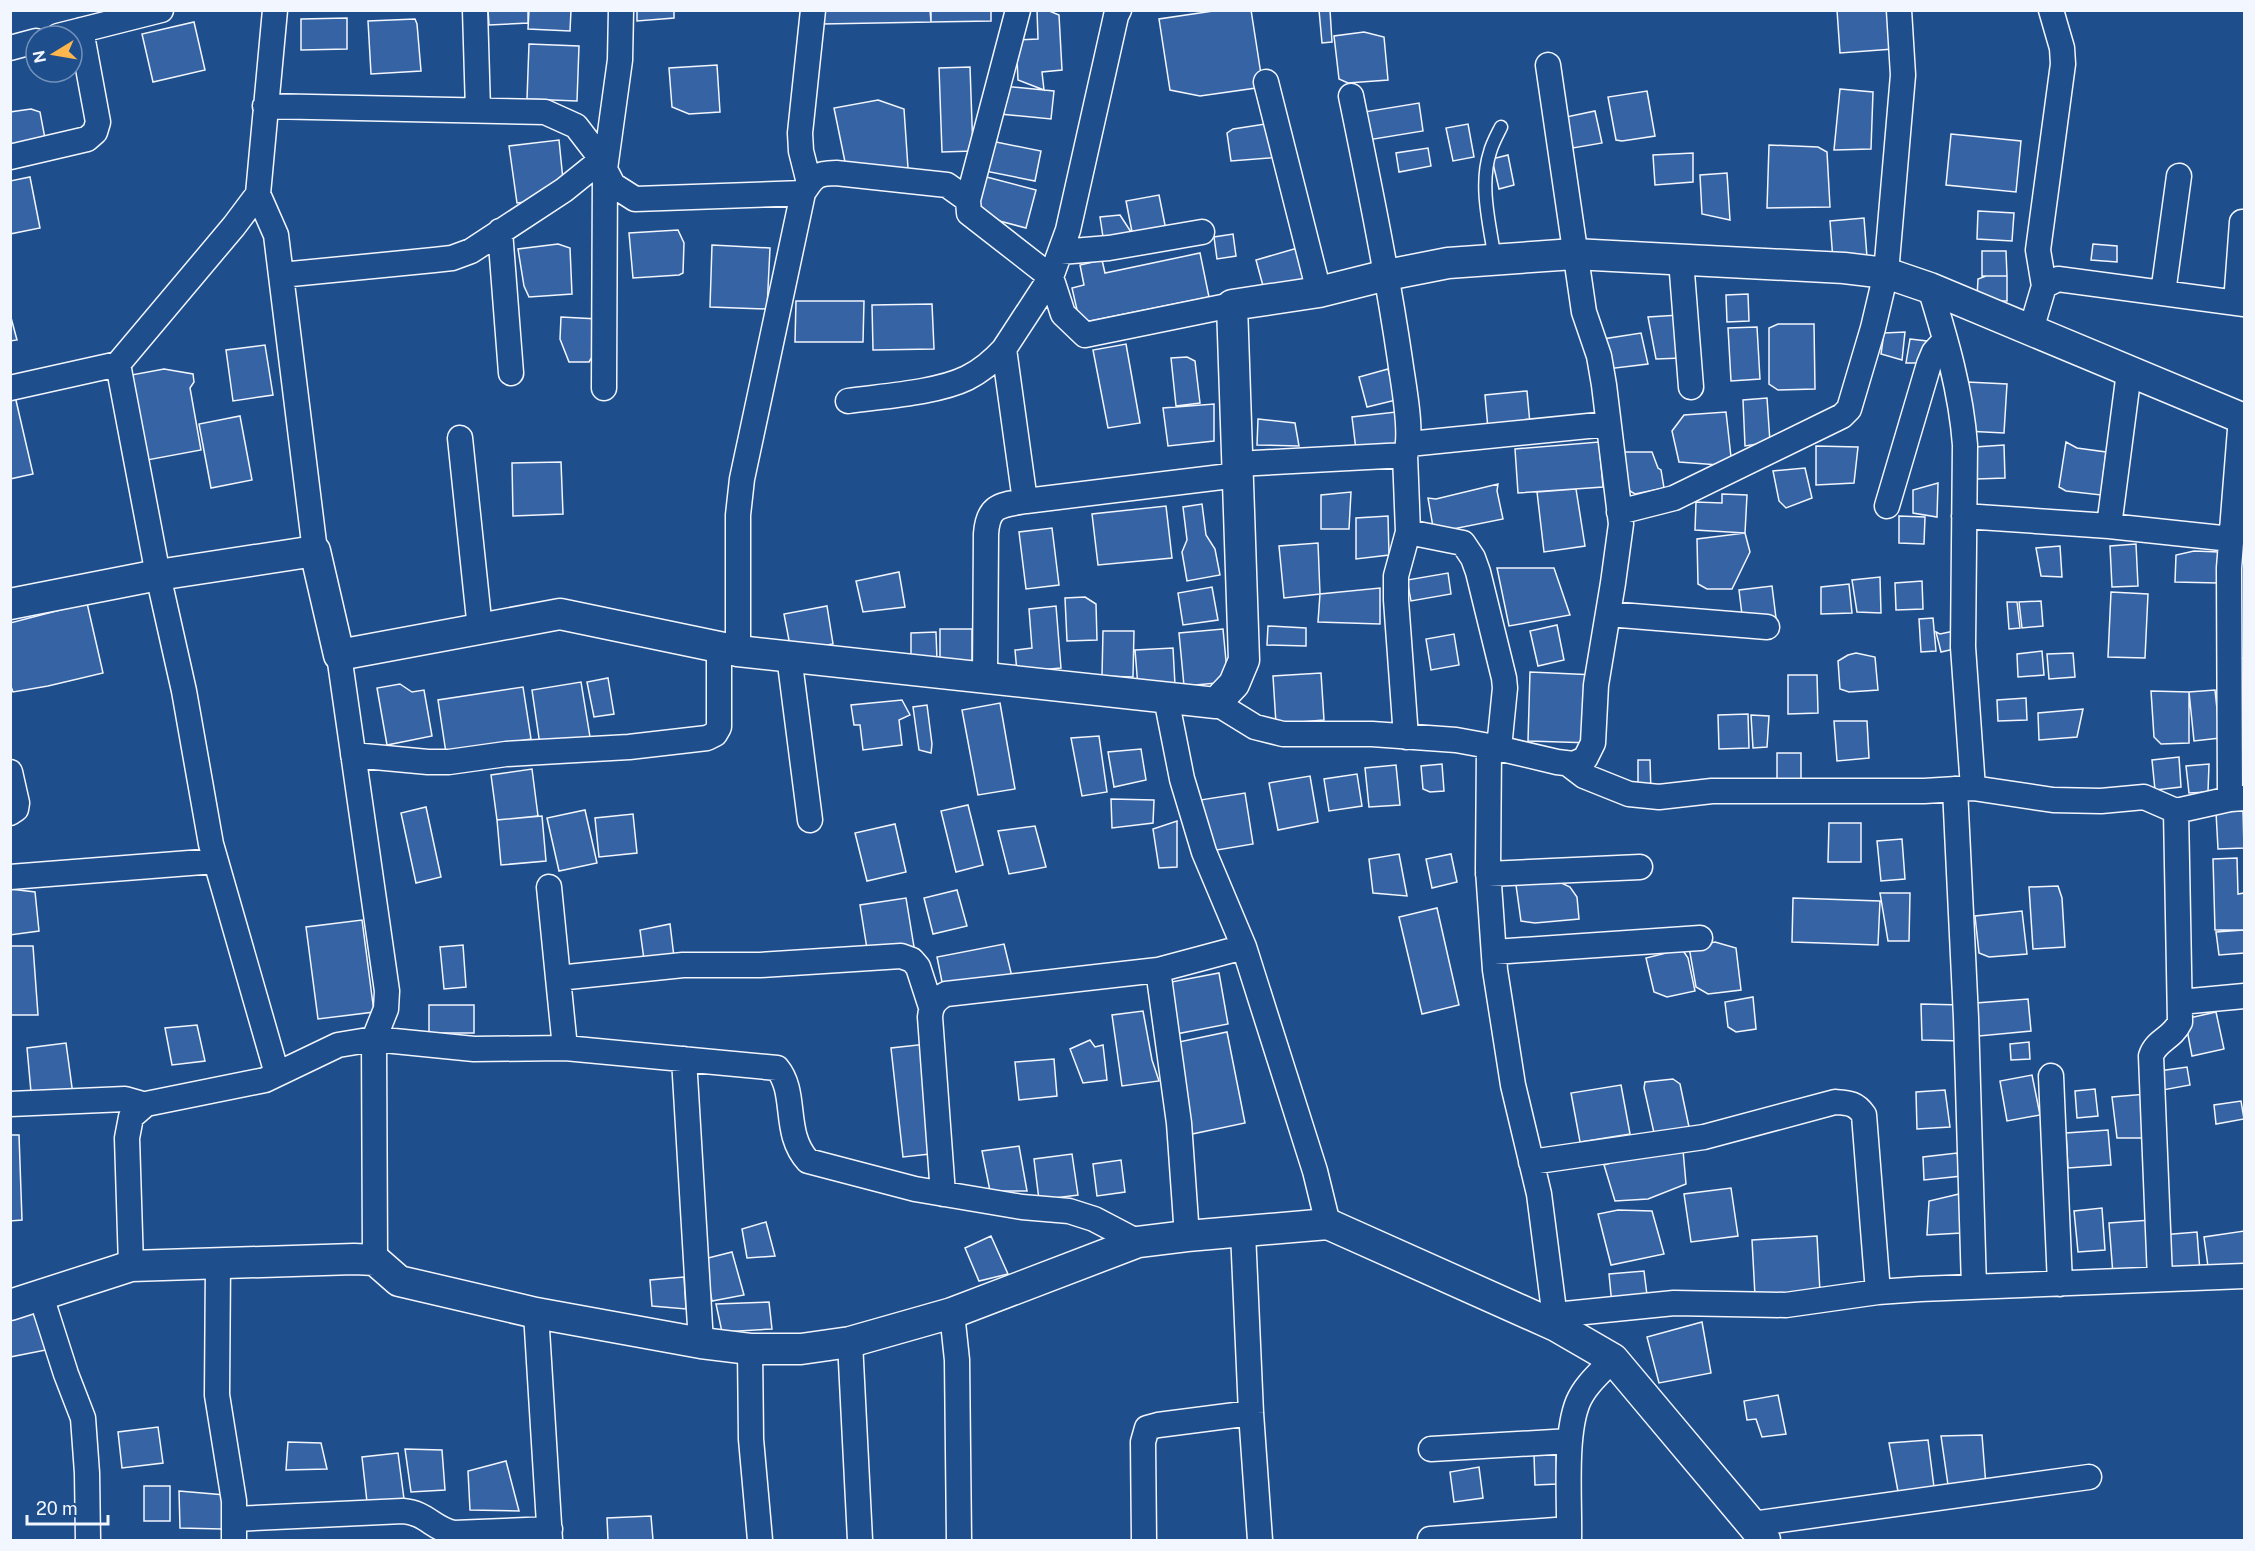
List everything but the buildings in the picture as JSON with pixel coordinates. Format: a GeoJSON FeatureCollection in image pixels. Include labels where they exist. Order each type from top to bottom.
{"type":"FeatureCollection","features":[{"type":"Feature","properties":{"kind":"street"},"geometry":{"type":"LineString","coordinates":[[10,157],[87,140],[95,132],[98,122],[89,23],[161,10]]}},
{"type":"Feature","properties":{"kind":"street"},"geometry":{"type":"LineString","coordinates":[[275,10],[258,194],[276,235],[315,551],[339,655],[387,991],[386,1009],[374,1040],[375,1260]]}},
{"type":"Feature","properties":{"kind":"street"},"geometry":{"type":"LineString","coordinates":[[475,10],[478,110]]}},
{"type":"Feature","properties":{"kind":"street"},"geometry":{"type":"LineString","coordinates":[[604,388],[602,165],[620,60],[621,10]]}},
{"type":"Feature","properties":{"kind":"street"},"geometry":{"type":"LineString","coordinates":[[806,188],[800,134],[813,10]]}},
{"type":"Feature","properties":{"kind":"street"},"geometry":{"type":"LineString","coordinates":[[1017,10],[968,200],[969,213],[1051,277],[1063,314],[1085,335],[1232,305],[1319,292],[1448,263],[1574,254],[1844,268],[1886,273],[1930,288],[2243,418],[2229,568],[2237,798],[2176,811],[2144,797],[2100,801],[2053,800],[1964,788],[1713,791],[1659,797],[1629,794],[1584,776],[1567,763]]}},
{"type":"Feature","properties":{"kind":"street"},"geometry":{"type":"LineString","coordinates":[[848,401],[950,384],[968,378],[1004,349],[1051,277],[1068,230],[1119,10]]}},
{"type":"Feature","properties":{"kind":"street"},"geometry":{"type":"LineString","coordinates":[[1619,512],[1674,498],[1842,416],[1853,400],[1886,273],[1903,75],[1899,10]]}},
{"type":"Feature","properties":{"kind":"street"},"geometry":{"type":"LineString","coordinates":[[2031,330],[2044,286],[2038,250],[2063,71],[2062,48],[2052,10]]}},
{"type":"Feature","properties":{"kind":"street"},"geometry":{"type":"LineString","coordinates":[[339,655],[560,614],[729,649],[1216,703],[1255,727],[1283,734],[1372,734],[1456,740],[1573,764],[1586,759],[1593,743],[1596,685],[1621,524],[1600,366],[1584,312],[1548,65]]}},
{"type":"Feature","properties":{"kind":"street"},"geometry":{"type":"LineString","coordinates":[[1266,82],[1319,292]]}},
{"type":"Feature","properties":{"kind":"street"},"geometry":{"type":"LineString","coordinates":[[1351,96],[1388,275],[1404,389],[1408,532],[1396,576],[1396,600],[1406,737]]}},
{"type":"Feature","properties":{"kind":"street"},"geometry":{"type":"LineString","coordinates":[[265,106],[545,112],[576,126],[596,152],[613,185],[635,199],[806,188]]}},
{"type":"Feature","properties":{"kind":"street"},"geometry":{"type":"LineString","coordinates":[[280,275],[452,258],[471,251],[602,165]]}},
{"type":"Feature","properties":{"kind":"street"},"geometry":{"type":"LineString","coordinates":[[353,755],[449,762],[506,754],[629,747],[707,738],[715,734],[718,727],[729,649],[742,479],[806,188],[812,178],[824,173],[836,173],[947,185],[968,200]]}},
{"type":"Feature","properties":{"kind":"street"},"geometry":{"type":"LineString","coordinates":[[2163,293],[2179,176]]}},
{"type":"Feature","properties":{"kind":"street"},"geometry":{"type":"LineString","coordinates":[[10,388],[118,364],[234,226],[258,194]]}},
{"type":"Feature","properties":{"kind":"street"},"geometry":{"type":"LineString","coordinates":[[2044,286],[2058,279],[2240,304],[2241,222]]}},
{"type":"Feature","properties":{"kind":"street"},"geometry":{"type":"LineString","coordinates":[[500,231],[511,373]]}},
{"type":"Feature","properties":{"kind":"street"},"geometry":{"type":"LineString","coordinates":[[1060,252],[1109,248],[1202,232]]}},
{"type":"Feature","properties":{"kind":"street"},"geometry":{"type":"LineString","coordinates":[[1681,260],[1692,387]]}},
{"type":"Feature","properties":{"kind":"street"},"geometry":{"type":"LineString","coordinates":[[1930,288],[1959,392],[1964,423],[1966,1017],[1974,1287]]}},
{"type":"Feature","properties":{"kind":"street"},"geometry":{"type":"LineString","coordinates":[[1216,703],[1234,684],[1244,660],[1232,305]]}},
{"type":"Feature","properties":{"kind":"street"},"geometry":{"type":"LineString","coordinates":[[1887,506],[1929,364],[1934,352],[1945,340]]}},
{"type":"Feature","properties":{"kind":"street"},"geometry":{"type":"LineString","coordinates":[[1004,349],[1025,501]]}},
{"type":"Feature","properties":{"kind":"street"},"geometry":{"type":"LineString","coordinates":[[118,364],[158,575],[184,692],[215,861],[277,1074]]}},
{"type":"Feature","properties":{"kind":"street"},"geometry":{"type":"LineString","coordinates":[[2109,526],[2129,372]]}},
{"type":"Feature","properties":{"kind":"street"},"geometry":{"type":"LineString","coordinates":[[985,678],[987,519],[992,511],[1002,504],[1237,469],[1608,423]]}},
{"type":"Feature","properties":{"kind":"street"},"geometry":{"type":"LineString","coordinates":[[460,438],[480,629]]}},
{"type":"Feature","properties":{"kind":"street"},"geometry":{"type":"LineString","coordinates":[[1964,516],[2109,526],[2231,539]]}},
{"type":"Feature","properties":{"kind":"street"},"geometry":{"type":"LineString","coordinates":[[1408,532],[1463,543],[1473,558],[1504,678],[1505,688],[1494,747],[1488,874],[1494,952],[1513,1085],[1539,1194],[1556,1321]]}},
{"type":"Feature","properties":{"kind":"street"},"geometry":{"type":"LineString","coordinates":[[10,604],[158,575],[315,551]]}},
{"type":"Feature","properties":{"kind":"street"},"geometry":{"type":"LineString","coordinates":[[1608,614],[1767,627]]}},
{"type":"Feature","properties":{"kind":"street"},"geometry":{"type":"LineString","coordinates":[[789,656],[810,820]]}},
{"type":"Feature","properties":{"kind":"street"},"geometry":{"type":"LineString","coordinates":[[1166,698],[1182,779],[1204,852],[1244,947],[1315,1171],[1328,1224]]}},
{"type":"Feature","properties":{"kind":"street"},"geometry":{"type":"LineString","coordinates":[[10,772],[17,803],[16,809],[10,813]]}},
{"type":"Feature","properties":{"kind":"street"},"geometry":{"type":"LineString","coordinates":[[2160,1280],[2151,1056],[2154,1048],[2176,1032],[2180,1022],[2176,811]]}},
{"type":"Feature","properties":{"kind":"street"},"geometry":{"type":"LineString","coordinates":[[10,877],[215,861]]}},
{"type":"Feature","properties":{"kind":"street"},"geometry":{"type":"LineString","coordinates":[[1488,874],[1640,867]]}},
{"type":"Feature","properties":{"kind":"street"},"geometry":{"type":"LineString","coordinates":[[549,887],[566,1048]]}},
{"type":"Feature","properties":{"kind":"street"},"geometry":{"type":"LineString","coordinates":[[1494,952],[1700,938]]}},
{"type":"Feature","properties":{"kind":"street"},"geometry":{"type":"LineString","coordinates":[[931,1007],[936,999],[946,993],[1158,970],[1244,947]]}},
{"type":"Feature","properties":{"kind":"street"},"geometry":{"type":"LineString","coordinates":[[558,978],[683,965],[760,964],[900,956],[912,960],[918,967],[931,1007],[943,1194]]}},
{"type":"Feature","properties":{"kind":"street"},"geometry":{"type":"LineString","coordinates":[[1158,970],[1179,1123],[1187,1236]]}},
{"type":"Feature","properties":{"kind":"street"},"geometry":{"type":"LineString","coordinates":[[2180,1002],[2244,996]]}},
{"type":"Feature","properties":{"kind":"street"},"geometry":{"type":"LineString","coordinates":[[131,1117],[146,1104],[265,1080],[338,1045],[374,1040],[474,1049],[566,1048],[777,1068],[784,1077],[794,1141],[800,1153],[808,1161],[915,1189],[1022,1207],[1068,1210],[1094,1219],[1138,1242]]}},
{"type":"Feature","properties":{"kind":"street"},"geometry":{"type":"LineString","coordinates":[[684,1059],[701,1343]]}},
{"type":"Feature","properties":{"kind":"street"},"geometry":{"type":"LineString","coordinates":[[2051,1076],[2060,1284]]}},
{"type":"Feature","properties":{"kind":"street"},"geometry":{"type":"LineString","coordinates":[[10,1104],[125,1099],[139,1102],[131,1117],[127,1138],[131,1266]]}},
{"type":"Feature","properties":{"kind":"street"},"geometry":{"type":"LineString","coordinates":[[1531,1162],[1704,1137],[1835,1102],[1858,1106],[1864,1115],[1878,1292]]}},
{"type":"Feature","properties":{"kind":"street"},"geometry":{"type":"LineString","coordinates":[[10,1305],[131,1266],[354,1258],[375,1260],[399,1281],[536,1313],[701,1343],[750,1349],[801,1349],[850,1342],[952,1313],[1138,1242],[1328,1224],[1556,1321],[1613,1359],[1758,1532],[2089,1477]]}},
{"type":"Feature","properties":{"kind":"street"},"geometry":{"type":"LineString","coordinates":[[1243,1232],[1251,1413],[1260,1540]]}},
{"type":"Feature","properties":{"kind":"street"},"geometry":{"type":"LineString","coordinates":[[218,1262],[217,1395],[234,1501],[234,1530],[403,1511],[422,1515],[446,1532],[550,1535],[536,1313]]}},
{"type":"Feature","properties":{"kind":"street"},"geometry":{"type":"LineString","coordinates":[[1556,1321],[1674,1304],[1786,1305],[1878,1292],[2244,1276]]}},
{"type":"Feature","properties":{"kind":"street"},"geometry":{"type":"LineString","coordinates":[[41,1296],[83,1418],[88,1540]]}},
{"type":"Feature","properties":{"kind":"street"},"geometry":{"type":"LineString","coordinates":[[952,1313],[958,1395],[959,1540]]}},
{"type":"Feature","properties":{"kind":"street"},"geometry":{"type":"LineString","coordinates":[[850,1342],[860,1540]]}},
{"type":"Feature","properties":{"kind":"street"},"geometry":{"type":"LineString","coordinates":[[750,1349],[751,1439],[760,1540]]}},
{"type":"Feature","properties":{"kind":"street"},"geometry":{"type":"LineString","coordinates":[[1430,1539],[1569,1535],[1570,1441],[1578,1402],[1589,1385],[1613,1359]]}},
{"type":"Feature","properties":{"kind":"street"},"geometry":{"type":"LineString","coordinates":[[1144,1540],[1143,1442],[1147,1428],[1251,1413]]}},
{"type":"Feature","properties":{"kind":"street"},"geometry":{"type":"LineString","coordinates":[[1431,1449],[1570,1441]]}},
{"type":"Feature","properties":{"kind":"lane"},"geometry":{"type":"LineString","coordinates":[[1495,260],[1486,195],[1487,166],[1490,151],[1501,127]]}}]}
